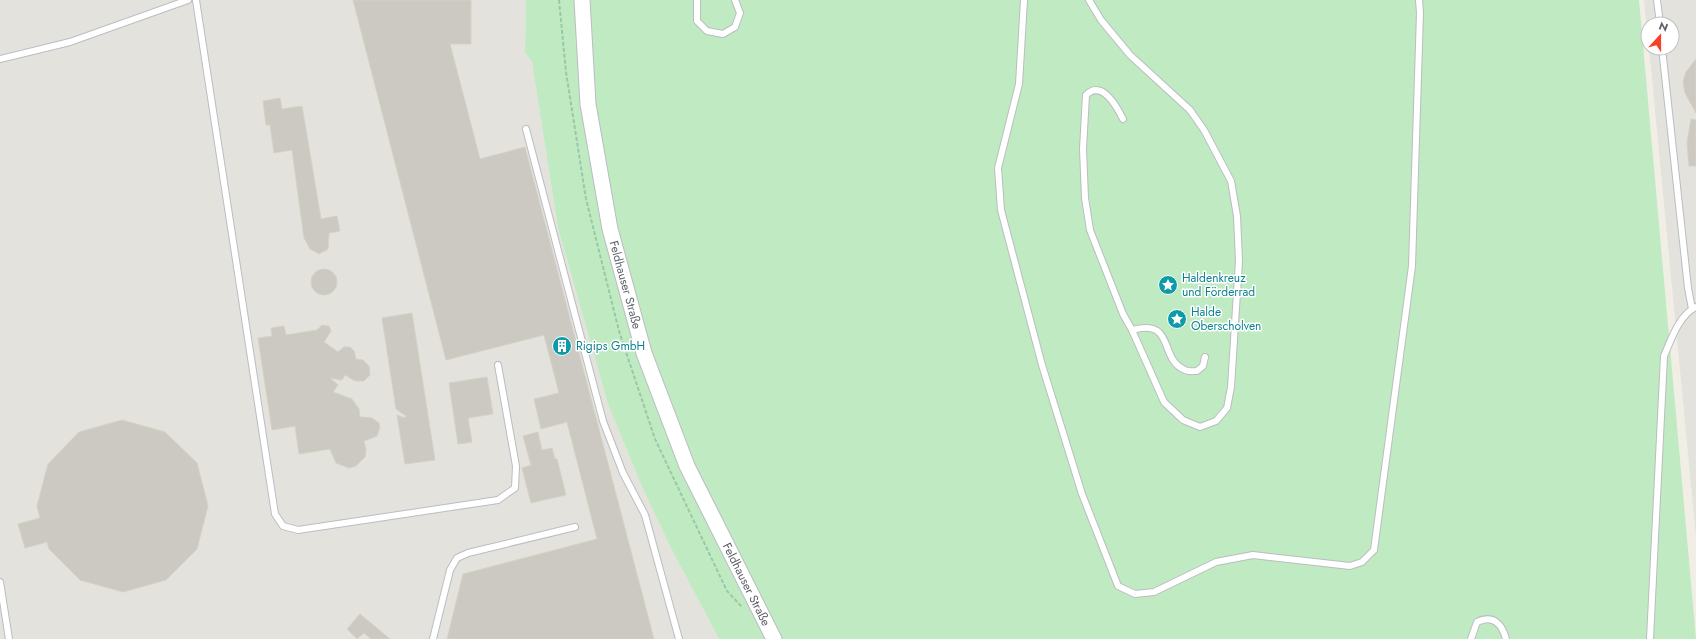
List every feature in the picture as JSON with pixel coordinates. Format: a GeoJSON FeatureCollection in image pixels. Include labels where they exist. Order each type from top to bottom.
{"type":"FeatureCollection","features":[{"type":"Feature","properties":{"kind":"street","name":"Feldhauser Straße"},"geometry":{"type":"LineString","coordinates":[[582,0],[588,104],[610,229],[644,353],[687,466],[774,639]]}},
{"type":"Feature","properties":{"kind":"lane"},"geometry":{"type":"LineString","coordinates":[[0,59],[70,42],[188,0]]}},
{"type":"Feature","properties":{"kind":"lane"},"geometry":{"type":"LineString","coordinates":[[196,0],[275,514],[283,526],[298,530],[498,500],[515,488],[516,466],[498,365]]}},
{"type":"Feature","properties":{"kind":"lane"},"geometry":{"type":"LineString","coordinates":[[697,0],[697,21],[707,31],[723,34],[735,27],[740,13],[735,0]]}},
{"type":"Feature","properties":{"kind":"lane"},"geometry":{"type":"LineString","coordinates":[[1024,0],[1019,84],[998,168],[1001,210],[1042,365],[1082,494],[1118,586],[1135,594],[1154,592],[1216,562],[1253,554],[1350,566],[1362,562],[1374,550],[1412,266],[1418,122],[1419,0]]}},
{"type":"Feature","properties":{"kind":"lane"},"geometry":{"type":"LineString","coordinates":[[1089,0],[1100,20],[1130,55],[1190,110],[1211,143],[1232,181],[1237,216],[1239,261],[1234,355],[1227,408],[1216,421],[1200,427],[1183,420],[1164,402],[1132,330],[1123,314],[1090,230],[1085,198],[1083,149],[1086,95],[1089,91],[1096,90],[1106,95],[1114,102],[1123,119]]}},
{"type":"Feature","properties":{"kind":"lane"},"geometry":{"type":"LineString","coordinates":[[1657,0],[1659,16]]}},
{"type":"Feature","properties":{"kind":"lane"},"geometry":{"type":"LineString","coordinates":[[1650,639],[1664,356],[1677,327],[1694,308],[1688,288],[1663,56]]}},
{"type":"Feature","properties":{"kind":"lane"},"geometry":{"type":"LineString","coordinates":[[526,129],[603,421],[623,473],[645,515],[679,639]]}},
{"type":"Feature","properties":{"kind":"lane"},"geometry":{"type":"LineString","coordinates":[[1132,330],[1142,327],[1153,328],[1162,334],[1176,364],[1185,371],[1197,371],[1203,366],[1205,357]]}},
{"type":"Feature","properties":{"kind":"lane"},"geometry":{"type":"LineString","coordinates":[[433,639],[450,570],[457,558],[468,553],[575,527]]}},
{"type":"Feature","properties":{"kind":"lane"},"geometry":{"type":"LineString","coordinates":[[0,582],[9,639]]}},
{"type":"Feature","properties":{"kind":"lane"},"geometry":{"type":"LineString","coordinates":[[1471,639],[1477,622],[1484,618],[1493,619],[1500,624],[1506,639]]}},
{"type":"Feature","properties":{"kind":"shaded area"},"geometry":{"type":"Polygon","coordinates":[[[0,0],[526,0],[525,52],[532,61],[558,228],[608,404],[643,489],[671,548],[719,639],[0,639],[0,0]]]}},
{"type":"Feature","properties":{"kind":"shaded area"},"geometry":{"type":"Polygon","coordinates":[[[1644,0],[1696,0],[1696,537],[1650,56],[1680,56],[1680,16],[1646,16],[1644,0]]]}},
{"type":"Feature","properties":{"kind":"green space"},"geometry":{"type":"Polygon","coordinates":[[[526,0],[1639,0],[1640,56],[1644,56],[1696,639],[719,639],[671,548],[643,489],[608,404],[558,228],[532,62],[525,52],[526,0]]]}},
{"type":"Feature","properties":{"kind":"building"},"geometry":{"type":"Polygon","coordinates":[[[353,0],[471,0],[471,44],[450,44],[480,159],[525,147],[654,639],[447,639],[463,574],[597,539],[567,422],[541,429],[534,399],[559,393],[544,335],[446,360],[353,0]]]}},
{"type":"Feature","properties":{"kind":"building"},"geometry":{"type":"Polygon","coordinates":[[[1696,59],[1696,113],[1685,93],[1683,82],[1686,72],[1696,59]]]}},
{"type":"Feature","properties":{"kind":"building"},"geometry":{"type":"Polygon","coordinates":[[[280,98],[282,109],[302,106],[321,219],[337,216],[340,231],[329,233],[328,249],[319,254],[310,249],[304,238],[292,150],[274,153],[270,125],[266,125],[263,101],[280,98]]]}},
{"type":"Feature","properties":{"kind":"building"},"geometry":{"type":"Polygon","coordinates":[[[1691,119],[1696,120],[1696,166],[1689,166],[1687,143],[1691,119]]]}},
{"type":"Feature","properties":{"kind":"building"},"geometry":{"type":"Polygon","coordinates":[[[324,269],[333,273],[337,282],[333,291],[324,295],[315,291],[311,282],[315,273],[324,269]]]}},
{"type":"Feature","properties":{"kind":"building"},"geometry":{"type":"Polygon","coordinates":[[[412,313],[435,460],[405,464],[397,415],[405,418],[406,416],[396,409],[382,318],[412,313]]]}},
{"type":"Feature","properties":{"kind":"building"},"geometry":{"type":"Polygon","coordinates":[[[322,325],[329,326],[331,331],[324,342],[338,352],[344,347],[350,347],[354,351],[356,359],[363,360],[369,366],[370,375],[364,381],[355,381],[345,375],[342,380],[330,378],[338,385],[333,392],[352,399],[359,409],[360,417],[372,418],[379,423],[380,427],[377,436],[364,441],[366,450],[365,457],[356,466],[349,468],[336,463],[330,449],[299,454],[295,426],[272,430],[258,338],[272,336],[271,328],[284,326],[286,335],[317,330],[322,325]]]}},
{"type":"Feature","properties":{"kind":"building"},"geometry":{"type":"Polygon","coordinates":[[[487,377],[493,414],[468,418],[472,442],[458,444],[449,383],[487,377]]]}},
{"type":"Feature","properties":{"kind":"building"},"geometry":{"type":"Polygon","coordinates":[[[122,420],[165,432],[197,463],[208,506],[197,549],[166,580],[123,592],[80,580],[49,549],[47,542],[25,548],[18,524],[40,518],[37,506],[48,464],[79,432],[122,420]]]}},
{"type":"Feature","properties":{"kind":"building"},"geometry":{"type":"Polygon","coordinates":[[[538,432],[542,450],[552,448],[555,459],[557,459],[566,495],[531,503],[522,468],[531,465],[523,436],[538,432]]]}},
{"type":"Feature","properties":{"kind":"building"},"geometry":{"type":"Polygon","coordinates":[[[360,614],[390,639],[371,639],[364,633],[357,639],[347,629],[360,614]]]}},
{"type":"Feature","properties":{"kind":"place","name":"Haldenkreuz und Förderrad"},"geometry":{"type":"Point","coordinates":[1168,285]}},
{"type":"Feature","properties":{"kind":"place","name":"Halde Oberscholven"},"geometry":{"type":"Point","coordinates":[1177,319]}},
{"type":"Feature","properties":{"kind":"place","name":"Rigips GmbH"},"geometry":{"type":"Point","coordinates":[562,346]}}]}
